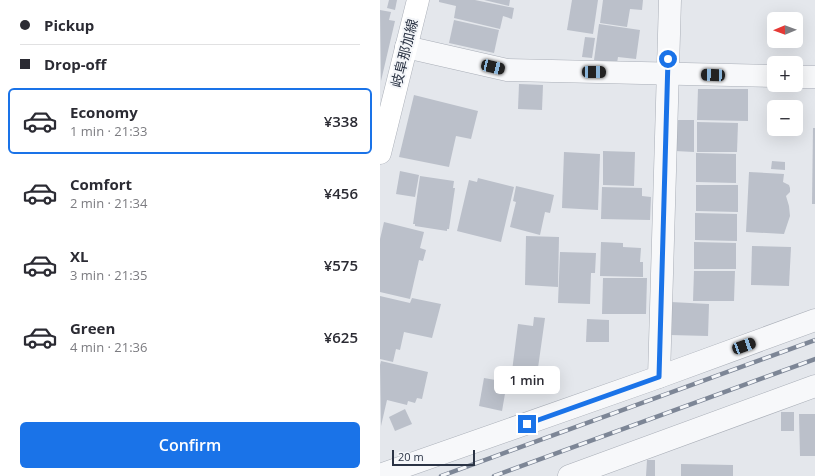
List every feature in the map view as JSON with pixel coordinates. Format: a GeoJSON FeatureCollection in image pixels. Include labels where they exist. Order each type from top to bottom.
{"type":"FeatureCollection","features":[{"type":"Feature","properties":{"kind":"main road","name":"岐阜那加線"},"geometry":{"type":"LineString","coordinates":[[380,153],[418,0]]}},
{"type":"Feature","properties":{"kind":"street"},"geometry":{"type":"LineString","coordinates":[[659,377],[670,0]]}},
{"type":"Feature","properties":{"kind":"street"},"geometry":{"type":"LineString","coordinates":[[406,47],[507,70],[767,76]]}},
{"type":"Feature","properties":{"kind":"street"},"geometry":{"type":"LineString","coordinates":[[803,77],[815,77]]}},
{"type":"Feature","properties":{"kind":"street"},"geometry":{"type":"LineString","coordinates":[[380,476],[815,320]]}},
{"type":"Feature","properties":{"kind":"street"},"geometry":{"type":"LineString","coordinates":[[569,476],[815,386]]}},
{"type":"Feature","properties":{"kind":"building"},"geometry":{"type":"Polygon","coordinates":[[[389,0],[397,0],[395,10],[387,8],[389,0]]]}},
{"type":"Feature","properties":{"kind":"building"},"geometry":{"type":"Polygon","coordinates":[[[439,0],[475,0],[514,8],[512,19],[503,16],[500,29],[454,18],[456,6],[439,2],[439,0]]]}},
{"type":"Feature","properties":{"kind":"building"},"geometry":{"type":"Polygon","coordinates":[[[484,0],[510,0],[509,6],[484,0]]]}},
{"type":"Feature","properties":{"kind":"building"},"geometry":{"type":"Polygon","coordinates":[[[572,0],[598,0],[593,34],[567,30],[572,0]]]}},
{"type":"Feature","properties":{"kind":"building"},"geometry":{"type":"Polygon","coordinates":[[[603,0],[643,0],[642,10],[630,9],[627,27],[600,23],[603,0]]]}},
{"type":"Feature","properties":{"kind":"building"},"geometry":{"type":"Polygon","coordinates":[[[380,10],[391,12],[389,20],[395,21],[381,81],[380,10]]]}},
{"type":"Feature","properties":{"kind":"building"},"geometry":{"type":"Polygon","coordinates":[[[454,20],[499,30],[494,53],[449,43],[454,20]]]}},
{"type":"Feature","properties":{"kind":"building"},"geometry":{"type":"Polygon","coordinates":[[[599,24],[640,30],[636,59],[618,57],[617,63],[594,60],[599,24]]]}},
{"type":"Feature","properties":{"kind":"building"},"geometry":{"type":"Polygon","coordinates":[[[585,37],[595,38],[592,58],[582,57],[585,37]]]}},
{"type":"Feature","properties":{"kind":"building"},"geometry":{"type":"Polygon","coordinates":[[[519,84],[543,85],[542,110],[518,109],[519,84]]]}},
{"type":"Feature","properties":{"kind":"building"},"geometry":{"type":"Polygon","coordinates":[[[698,89],[748,89],[748,121],[697,120],[698,89]]]}},
{"type":"Feature","properties":{"kind":"building"},"geometry":{"type":"Polygon","coordinates":[[[414,95],[478,111],[471,139],[456,136],[449,167],[399,157],[414,95]]]}},
{"type":"Feature","properties":{"kind":"building"},"geometry":{"type":"Polygon","coordinates":[[[676,120],[694,120],[694,152],[675,151],[676,120]]]}},
{"type":"Feature","properties":{"kind":"building"},"geometry":{"type":"Polygon","coordinates":[[[697,122],[738,123],[737,152],[697,152],[697,122]]]}},
{"type":"Feature","properties":{"kind":"building"},"geometry":{"type":"Polygon","coordinates":[[[813,128],[815,128],[815,204],[812,204],[813,128]]]}},
{"type":"Feature","properties":{"kind":"building"},"geometry":{"type":"Polygon","coordinates":[[[603,151],[635,152],[634,186],[603,185],[603,151]]]}},
{"type":"Feature","properties":{"kind":"building"},"geometry":{"type":"Polygon","coordinates":[[[564,152],[600,154],[598,210],[562,208],[564,152]]]}},
{"type":"Feature","properties":{"kind":"building"},"geometry":{"type":"Polygon","coordinates":[[[696,153],[736,154],[736,183],[696,182],[696,153]]]}},
{"type":"Feature","properties":{"kind":"building"},"geometry":{"type":"Polygon","coordinates":[[[772,161],[785,162],[785,170],[771,169],[772,161]]]}},
{"type":"Feature","properties":{"kind":"building"},"geometry":{"type":"Polygon","coordinates":[[[400,171],[419,175],[415,197],[396,194],[400,171]]]}},
{"type":"Feature","properties":{"kind":"building"},"geometry":{"type":"Polygon","coordinates":[[[749,172],[784,174],[783,182],[789,185],[790,188],[790,192],[786,196],[790,216],[784,234],[746,232],[749,172]]]}},
{"type":"Feature","properties":{"kind":"building"},"geometry":{"type":"Polygon","coordinates":[[[420,176],[454,181],[453,188],[455,188],[449,229],[447,229],[447,231],[415,226],[415,224],[413,224],[420,176]]]}},
{"type":"Feature","properties":{"kind":"building"},"geometry":{"type":"Polygon","coordinates":[[[478,178],[514,187],[501,242],[457,231],[469,180],[477,182],[478,178]]]}},
{"type":"Feature","properties":{"kind":"building"},"geometry":{"type":"Polygon","coordinates":[[[696,185],[738,185],[738,212],[696,211],[696,185]]]}},
{"type":"Feature","properties":{"kind":"building"},"geometry":{"type":"Polygon","coordinates":[[[516,186],[554,195],[550,213],[545,212],[540,235],[510,227],[516,202],[513,201],[516,186]]]}},
{"type":"Feature","properties":{"kind":"building"},"geometry":{"type":"Polygon","coordinates":[[[602,187],[642,188],[642,196],[651,197],[650,220],[601,219],[602,187]]]}},
{"type":"Feature","properties":{"kind":"building"},"geometry":{"type":"Polygon","coordinates":[[[695,213],[737,214],[737,241],[695,240],[695,213]]]}},
{"type":"Feature","properties":{"kind":"building"},"geometry":{"type":"Polygon","coordinates":[[[384,222],[424,232],[420,248],[426,250],[423,261],[419,260],[410,299],[380,292],[380,239],[384,222]]]}},
{"type":"Feature","properties":{"kind":"building"},"geometry":{"type":"Polygon","coordinates":[[[526,236],[559,237],[558,287],[525,285],[526,236]]]}},
{"type":"Feature","properties":{"kind":"building"},"geometry":{"type":"Polygon","coordinates":[[[601,242],[623,243],[623,247],[641,248],[640,262],[643,262],[643,277],[600,276],[601,242]]]}},
{"type":"Feature","properties":{"kind":"building"},"geometry":{"type":"Polygon","coordinates":[[[694,242],[736,243],[736,269],[694,269],[694,242]]]}},
{"type":"Feature","properties":{"kind":"building"},"geometry":{"type":"Polygon","coordinates":[[[752,246],[791,247],[789,286],[751,285],[752,246]]]}},
{"type":"Feature","properties":{"kind":"building"},"geometry":{"type":"Polygon","coordinates":[[[560,252],[596,253],[595,273],[591,273],[590,304],[558,303],[560,252]]]}},
{"type":"Feature","properties":{"kind":"building"},"geometry":{"type":"Polygon","coordinates":[[[694,271],[735,271],[734,301],[693,301],[694,271]]]}},
{"type":"Feature","properties":{"kind":"building"},"geometry":{"type":"Polygon","coordinates":[[[603,278],[647,278],[646,314],[602,314],[603,278]]]}},
{"type":"Feature","properties":{"kind":"building"},"geometry":{"type":"Polygon","coordinates":[[[380,296],[410,303],[412,298],[441,304],[432,338],[404,332],[400,350],[396,349],[393,362],[380,359],[380,296]]]}},
{"type":"Feature","properties":{"kind":"building"},"geometry":{"type":"Polygon","coordinates":[[[671,302],[709,304],[708,336],[670,335],[671,302]]]}},
{"type":"Feature","properties":{"kind":"building"},"geometry":{"type":"Polygon","coordinates":[[[534,317],[545,318],[536,382],[511,379],[518,324],[533,326],[534,317]]]}},
{"type":"Feature","properties":{"kind":"building"},"geometry":{"type":"Polygon","coordinates":[[[587,319],[609,320],[609,342],[586,342],[587,319]]]}},
{"type":"Feature","properties":{"kind":"building"},"geometry":{"type":"Polygon","coordinates":[[[381,361],[428,372],[422,399],[417,398],[415,403],[408,401],[407,405],[387,400],[381,426],[380,365],[381,361]]]}},
{"type":"Feature","properties":{"kind":"building"},"geometry":{"type":"Polygon","coordinates":[[[484,378],[507,382],[502,411],[479,406],[484,378]]]}},
{"type":"Feature","properties":{"kind":"building"},"geometry":{"type":"Polygon","coordinates":[[[405,409],[412,424],[395,431],[389,417],[405,409]]]}},
{"type":"Feature","properties":{"kind":"building"},"geometry":{"type":"Polygon","coordinates":[[[781,412],[794,412],[794,431],[781,431],[781,412]]]}},
{"type":"Feature","properties":{"kind":"building"},"geometry":{"type":"Polygon","coordinates":[[[799,414],[815,414],[815,456],[800,456],[799,414]]]}},
{"type":"Feature","properties":{"kind":"building"},"geometry":{"type":"Polygon","coordinates":[[[647,460],[655,460],[655,476],[646,476],[647,460]]]}},
{"type":"Feature","properties":{"kind":"building"},"geometry":{"type":"Polygon","coordinates":[[[681,464],[733,465],[733,476],[681,476],[681,464]]]}},
{"type":"Feature","properties":{"kind":"railway"},"geometry":{"type":"LineString","coordinates":[[441,476],[815,340]]}},
{"type":"Feature","properties":{"kind":"railway"},"geometry":{"type":"LineString","coordinates":[[494,476],[815,359]]}},
{"type":"Feature","properties":{"kind":"route"},"geometry":{"type":"LineString","coordinates":[[527,424],[659,377],[668,59]]}}]}
